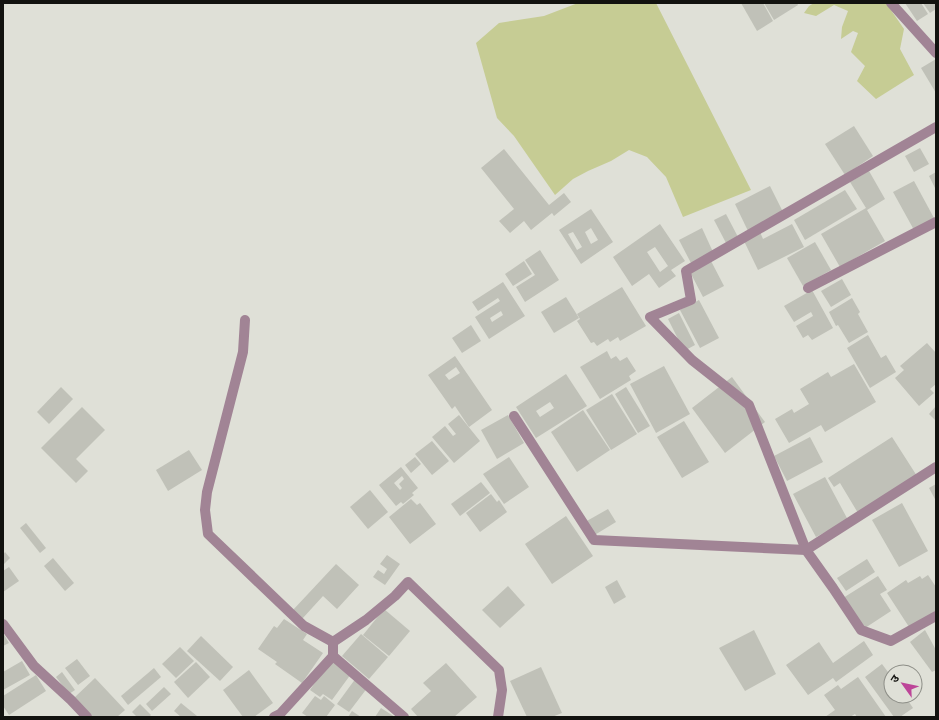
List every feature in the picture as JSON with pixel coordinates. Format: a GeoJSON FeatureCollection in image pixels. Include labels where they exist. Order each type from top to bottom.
{"type":"FeatureCollection","features":[{"type":"Feature","properties":{"kind":"street"},"geometry":{"type":"LineString","coordinates":[[891,3],[936,53]]}},
{"type":"Feature","properties":{"kind":"street"},"geometry":{"type":"LineString","coordinates":[[936,127],[686,271],[691,300],[650,317],[692,360],[749,405],[806,550],[861,630],[891,641],[936,616]]}},
{"type":"Feature","properties":{"kind":"street"},"geometry":{"type":"LineString","coordinates":[[808,288],[936,222]]}},
{"type":"Feature","properties":{"kind":"street"},"geometry":{"type":"LineString","coordinates":[[244,320],[243,352],[207,492],[205,510],[208,534],[304,626],[333,642]]}},
{"type":"Feature","properties":{"kind":"street"},"geometry":{"type":"LineString","coordinates":[[514,416],[594,540],[806,550],[936,467]]}},
{"type":"Feature","properties":{"kind":"street"},"geometry":{"type":"LineString","coordinates":[[333,642],[366,620],[408,582],[499,670],[502,690],[498,717]]}},
{"type":"Feature","properties":{"kind":"street"},"geometry":{"type":"LineString","coordinates":[[3,624],[34,666],[87,717]]}},
{"type":"Feature","properties":{"kind":"street"},"geometry":{"type":"LineString","coordinates":[[274,717],[280,714],[333,656],[333,642]]}},
{"type":"Feature","properties":{"kind":"street"},"geometry":{"type":"LineString","coordinates":[[333,656],[404,717]]}},
{"type":"Feature","properties":{"kind":"green space"},"geometry":{"type":"Polygon","coordinates":[[[578,3],[656,3],[751,190],[683,217],[666,177],[647,157],[629,150],[611,161],[573,179],[555,195],[514,136],[497,118],[476,43],[499,23],[544,16],[578,3]]]}},
{"type":"Feature","properties":{"kind":"green space"},"geometry":{"type":"Polygon","coordinates":[[[814,3],[886,3],[904,29],[900,49],[914,75],[876,99],[857,81],[865,66],[851,52],[858,33],[853,31],[841,39],[842,27],[848,11],[834,5],[816,16],[804,13],[809,6],[814,3]]]}},
{"type":"Feature","properties":{"kind":"building"},"geometry":{"type":"Polygon","coordinates":[[[741,3],[763,3],[773,21],[757,31],[741,3]]]}},
{"type":"Feature","properties":{"kind":"building"},"geometry":{"type":"Polygon","coordinates":[[[764,3],[797,3],[798,5],[774,20],[764,3]]]}},
{"type":"Feature","properties":{"kind":"building"},"geometry":{"type":"Polygon","coordinates":[[[905,3],[921,3],[928,14],[917,21],[905,3]]]}},
{"type":"Feature","properties":{"kind":"building"},"geometry":{"type":"Polygon","coordinates":[[[923,3],[936,3],[936,9],[930,13],[923,3]]]}},
{"type":"Feature","properties":{"kind":"building"},"geometry":{"type":"Polygon","coordinates":[[[936,59],[936,93],[921,68],[936,59]]]}},
{"type":"Feature","properties":{"kind":"building"},"geometry":{"type":"Polygon","coordinates":[[[854,126],[873,156],[845,175],[825,144],[854,126]]]}},
{"type":"Feature","properties":{"kind":"building"},"geometry":{"type":"Polygon","coordinates":[[[920,148],[929,164],[914,172],[905,156],[920,148]]]}},
{"type":"Feature","properties":{"kind":"building"},"geometry":{"type":"Polygon","coordinates":[[[504,149],[549,205],[564,193],[571,202],[554,216],[552,213],[531,230],[524,221],[510,233],[499,221],[514,209],[481,168],[504,149]]]}},
{"type":"Feature","properties":{"kind":"building"},"geometry":{"type":"Polygon","coordinates":[[[869,171],[885,199],[867,210],[885,241],[840,267],[821,234],[866,208],[850,182],[869,171]]]}},
{"type":"Feature","properties":{"kind":"building"},"geometry":{"type":"Polygon","coordinates":[[[936,172],[936,190],[929,176],[936,172]]]}},
{"type":"Feature","properties":{"kind":"building"},"geometry":{"type":"Polygon","coordinates":[[[914,181],[934,218],[914,230],[893,192],[914,181]]]}},
{"type":"Feature","properties":{"kind":"building"},"geometry":{"type":"Polygon","coordinates":[[[770,186],[783,212],[748,231],[735,204],[770,186]]]}},
{"type":"Feature","properties":{"kind":"building"},"geometry":{"type":"Polygon","coordinates":[[[845,190],[857,209],[805,240],[794,220],[845,190]]]}},
{"type":"Feature","properties":{"kind":"building"},"geometry":{"type":"Polygon","coordinates":[[[591,209],[613,242],[581,264],[559,230],[591,209]],[[591,228],[585,232],[591,244],[598,240],[591,228]],[[573,232],[568,234],[577,250],[582,247],[573,232]]]}},
{"type":"Feature","properties":{"kind":"building"},"geometry":{"type":"Polygon","coordinates":[[[726,214],[738,237],[726,243],[714,220],[726,214]]]}},
{"type":"Feature","properties":{"kind":"building"},"geometry":{"type":"Polygon","coordinates":[[[660,224],[685,261],[671,270],[676,276],[659,288],[649,274],[632,286],[613,257],[660,224]],[[655,247],[647,252],[660,272],[668,266],[655,247]]]}},
{"type":"Feature","properties":{"kind":"building"},"geometry":{"type":"Polygon","coordinates":[[[792,224],[804,247],[758,270],[744,241],[760,232],[763,239],[792,224]]]}},
{"type":"Feature","properties":{"kind":"building"},"geometry":{"type":"Polygon","coordinates":[[[702,228],[713,252],[691,263],[679,240],[702,228]]]}},
{"type":"Feature","properties":{"kind":"building"},"geometry":{"type":"Polygon","coordinates":[[[815,242],[831,270],[803,286],[787,258],[815,242]]]}},
{"type":"Feature","properties":{"kind":"building"},"geometry":{"type":"Polygon","coordinates":[[[540,250],[559,280],[525,302],[516,287],[535,275],[525,260],[540,250]]]}},
{"type":"Feature","properties":{"kind":"building"},"geometry":{"type":"Polygon","coordinates":[[[524,261],[532,274],[513,286],[505,274],[524,261]]]}},
{"type":"Feature","properties":{"kind":"building"},"geometry":{"type":"Polygon","coordinates":[[[711,261],[724,286],[703,297],[690,272],[711,261]]]}},
{"type":"Feature","properties":{"kind":"building"},"geometry":{"type":"Polygon","coordinates":[[[842,279],[851,295],[831,307],[821,291],[842,279]]]}},
{"type":"Feature","properties":{"kind":"building"},"geometry":{"type":"Polygon","coordinates":[[[503,282],[525,316],[489,339],[475,317],[500,301],[498,298],[478,311],[472,302],[503,282]],[[501,311],[490,318],[492,322],[503,315],[501,311]]]}},
{"type":"Feature","properties":{"kind":"building"},"geometry":{"type":"Polygon","coordinates":[[[622,287],[646,326],[620,341],[618,337],[610,342],[608,339],[597,346],[594,342],[591,343],[577,321],[580,319],[577,314],[622,287]]]}},
{"type":"Feature","properties":{"kind":"building"},"geometry":{"type":"Polygon","coordinates":[[[812,290],[833,328],[812,340],[808,335],[803,338],[796,326],[813,316],[811,312],[794,322],[784,306],[812,290]]]}},
{"type":"Feature","properties":{"kind":"building"},"geometry":{"type":"Polygon","coordinates":[[[566,297],[579,318],[554,333],[541,312],[566,297]]]}},
{"type":"Feature","properties":{"kind":"building"},"geometry":{"type":"Polygon","coordinates":[[[852,298],[860,312],[858,314],[868,332],[849,343],[838,325],[836,326],[829,312],[852,298]]]}},
{"type":"Feature","properties":{"kind":"building"},"geometry":{"type":"Polygon","coordinates":[[[699,300],[719,338],[700,348],[680,310],[699,300]]]}},
{"type":"Feature","properties":{"kind":"building"},"geometry":{"type":"Polygon","coordinates":[[[679,313],[695,345],[684,351],[668,319],[679,313]]]}},
{"type":"Feature","properties":{"kind":"building"},"geometry":{"type":"Polygon","coordinates":[[[471,325],[481,341],[462,353],[452,338],[471,325]]]}},
{"type":"Feature","properties":{"kind":"building"},"geometry":{"type":"Polygon","coordinates":[[[868,335],[881,358],[886,355],[896,372],[870,388],[847,348],[868,335]]]}},
{"type":"Feature","properties":{"kind":"building"},"geometry":{"type":"Polygon","coordinates":[[[927,343],[936,353],[936,384],[930,389],[934,393],[919,406],[895,378],[904,370],[900,366],[927,343]]]}},
{"type":"Feature","properties":{"kind":"building"},"geometry":{"type":"Polygon","coordinates":[[[607,351],[611,359],[616,356],[620,361],[627,357],[636,371],[629,376],[631,380],[600,399],[580,367],[607,351]]]}},
{"type":"Feature","properties":{"kind":"building"},"geometry":{"type":"Polygon","coordinates":[[[455,356],[492,410],[469,427],[455,406],[452,409],[428,375],[455,356]],[[456,367],[445,375],[449,380],[460,373],[456,367]]]}},
{"type":"Feature","properties":{"kind":"building"},"geometry":{"type":"Polygon","coordinates":[[[854,364],[876,402],[825,432],[821,425],[789,443],[775,419],[792,409],[794,413],[809,404],[800,389],[828,372],[831,377],[854,364]]]}},
{"type":"Feature","properties":{"kind":"building"},"geometry":{"type":"Polygon","coordinates":[[[664,366],[690,414],[656,433],[630,384],[664,366]]]}},
{"type":"Feature","properties":{"kind":"building"},"geometry":{"type":"Polygon","coordinates":[[[566,374],[587,406],[536,438],[516,407],[566,374]],[[550,402],[536,411],[540,417],[554,408],[550,402]]]}},
{"type":"Feature","properties":{"kind":"building"},"geometry":{"type":"Polygon","coordinates":[[[732,377],[765,422],[725,453],[692,408],[732,377]]]}},
{"type":"Feature","properties":{"kind":"building"},"geometry":{"type":"Polygon","coordinates":[[[61,387],[73,399],[49,424],[37,412],[61,387]]]}},
{"type":"Feature","properties":{"kind":"building"},"geometry":{"type":"Polygon","coordinates":[[[626,387],[650,426],[638,433],[615,394],[626,387]]]}},
{"type":"Feature","properties":{"kind":"building"},"geometry":{"type":"Polygon","coordinates":[[[612,394],[637,434],[611,450],[586,410],[612,394]]]}},
{"type":"Feature","properties":{"kind":"building"},"geometry":{"type":"Polygon","coordinates":[[[936,406],[936,421],[929,414],[936,406]]]}},
{"type":"Feature","properties":{"kind":"building"},"geometry":{"type":"Polygon","coordinates":[[[82,407],[105,430],[76,459],[88,471],[76,483],[41,448],[82,407]]]}},
{"type":"Feature","properties":{"kind":"building"},"geometry":{"type":"Polygon","coordinates":[[[583,410],[610,450],[577,472],[551,432],[583,410]]]}},
{"type":"Feature","properties":{"kind":"building"},"geometry":{"type":"Polygon","coordinates":[[[459,415],[480,441],[454,463],[432,437],[445,426],[453,436],[456,434],[448,424],[459,415]]]}},
{"type":"Feature","properties":{"kind":"building"},"geometry":{"type":"Polygon","coordinates":[[[508,415],[524,443],[497,459],[481,430],[508,415]]]}},
{"type":"Feature","properties":{"kind":"building"},"geometry":{"type":"Polygon","coordinates":[[[684,421],[709,462],[682,478],[657,437],[684,421]]]}},
{"type":"Feature","properties":{"kind":"building"},"geometry":{"type":"Polygon","coordinates":[[[810,437],[823,462],[787,481],[774,456],[810,437]]]}},
{"type":"Feature","properties":{"kind":"building"},"geometry":{"type":"Polygon","coordinates":[[[892,437],[917,476],[858,513],[840,483],[834,487],[828,478],[892,437]]]}},
{"type":"Feature","properties":{"kind":"building"},"geometry":{"type":"Polygon","coordinates":[[[432,441],[449,461],[432,475],[415,454],[432,441]]]}},
{"type":"Feature","properties":{"kind":"building"},"geometry":{"type":"Polygon","coordinates":[[[189,450],[202,470],[168,491],[156,470],[189,450]]]}},
{"type":"Feature","properties":{"kind":"building"},"geometry":{"type":"Polygon","coordinates":[[[415,457],[421,464],[411,473],[405,465],[415,457]]]}},
{"type":"Feature","properties":{"kind":"building"},"geometry":{"type":"Polygon","coordinates":[[[509,457],[529,487],[504,504],[483,474],[509,457]]]}},
{"type":"Feature","properties":{"kind":"building"},"geometry":{"type":"Polygon","coordinates":[[[401,467],[418,488],[412,493],[414,495],[403,504],[401,502],[396,506],[379,485],[401,467]],[[402,476],[394,483],[400,490],[402,488],[399,484],[404,479],[402,476]]]}},
{"type":"Feature","properties":{"kind":"building"},"geometry":{"type":"Polygon","coordinates":[[[825,477],[848,520],[816,537],[793,494],[825,477]]]}},
{"type":"Feature","properties":{"kind":"building"},"geometry":{"type":"Polygon","coordinates":[[[481,482],[490,493],[460,516],[451,504],[481,482]]]}},
{"type":"Feature","properties":{"kind":"building"},"geometry":{"type":"Polygon","coordinates":[[[936,484],[936,501],[929,488],[936,484]]]}},
{"type":"Feature","properties":{"kind":"building"},"geometry":{"type":"Polygon","coordinates":[[[370,490],[388,512],[368,529],[350,507],[370,490]]]}},
{"type":"Feature","properties":{"kind":"building"},"geometry":{"type":"Polygon","coordinates":[[[491,494],[497,502],[499,500],[507,512],[480,532],[466,513],[491,494]]]}},
{"type":"Feature","properties":{"kind":"building"},"geometry":{"type":"Polygon","coordinates":[[[411,499],[417,505],[420,503],[436,524],[410,544],[389,517],[411,499]]]}},
{"type":"Feature","properties":{"kind":"building"},"geometry":{"type":"Polygon","coordinates":[[[902,503],[928,551],[899,567],[872,520],[902,503]]]}},
{"type":"Feature","properties":{"kind":"building"},"geometry":{"type":"Polygon","coordinates":[[[608,509],[616,522],[593,536],[585,522],[608,509]]]}},
{"type":"Feature","properties":{"kind":"building"},"geometry":{"type":"Polygon","coordinates":[[[566,516],[593,556],[552,584],[525,544],[566,516]]]}},
{"type":"Feature","properties":{"kind":"building"},"geometry":{"type":"Polygon","coordinates":[[[26,523],[46,548],[40,553],[20,528],[26,523]]]}},
{"type":"Feature","properties":{"kind":"building"},"geometry":{"type":"Polygon","coordinates":[[[5,552],[10,558],[3,565],[3,555],[5,552]]]}},
{"type":"Feature","properties":{"kind":"building"},"geometry":{"type":"Polygon","coordinates":[[[387,555],[400,564],[385,585],[373,577],[378,570],[384,574],[387,569],[380,564],[387,555]]]}},
{"type":"Feature","properties":{"kind":"building"},"geometry":{"type":"Polygon","coordinates":[[[53,558],[74,583],[65,591],[44,566],[53,558]]]}},
{"type":"Feature","properties":{"kind":"building"},"geometry":{"type":"Polygon","coordinates":[[[867,559],[875,572],[846,591],[837,578],[867,559]]]}},
{"type":"Feature","properties":{"kind":"building"},"geometry":{"type":"Polygon","coordinates":[[[336,564],[359,585],[337,609],[323,596],[302,619],[293,610],[336,564]]]}},
{"type":"Feature","properties":{"kind":"building"},"geometry":{"type":"Polygon","coordinates":[[[9,567],[19,581],[3,592],[3,571],[9,567]]]}},
{"type":"Feature","properties":{"kind":"building"},"geometry":{"type":"Polygon","coordinates":[[[928,575],[936,587],[936,613],[911,630],[887,593],[906,580],[908,583],[920,576],[922,579],[928,575]]]}},
{"type":"Feature","properties":{"kind":"building"},"geometry":{"type":"Polygon","coordinates":[[[878,576],[887,590],[880,594],[891,611],[865,628],[843,598],[878,576]]]}},
{"type":"Feature","properties":{"kind":"building"},"geometry":{"type":"Polygon","coordinates":[[[617,580],[626,597],[614,604],[605,587],[617,580]]]}},
{"type":"Feature","properties":{"kind":"building"},"geometry":{"type":"Polygon","coordinates":[[[508,586],[525,605],[500,628],[482,610],[508,586]]]}},
{"type":"Feature","properties":{"kind":"building"},"geometry":{"type":"Polygon","coordinates":[[[384,609],[410,631],[389,656],[363,635],[384,609]]]}},
{"type":"Feature","properties":{"kind":"building"},"geometry":{"type":"Polygon","coordinates":[[[284,619],[307,634],[303,640],[323,653],[302,683],[275,664],[277,662],[258,649],[274,626],[277,628],[284,619]]]}},
{"type":"Feature","properties":{"kind":"building"},"geometry":{"type":"Polygon","coordinates":[[[754,630],[776,674],[745,691],[719,648],[754,630]]]}},
{"type":"Feature","properties":{"kind":"building"},"geometry":{"type":"Polygon","coordinates":[[[925,630],[936,650],[936,670],[932,672],[910,642],[925,630]]]}},
{"type":"Feature","properties":{"kind":"building"},"geometry":{"type":"Polygon","coordinates":[[[3,633],[9,643],[3,646],[3,633]]]}},
{"type":"Feature","properties":{"kind":"building"},"geometry":{"type":"Polygon","coordinates":[[[361,634],[388,657],[369,679],[342,656],[361,634]]]}},
{"type":"Feature","properties":{"kind":"building"},"geometry":{"type":"Polygon","coordinates":[[[201,636],[233,667],[220,681],[187,651],[201,636]]]}},
{"type":"Feature","properties":{"kind":"building"},"geometry":{"type":"Polygon","coordinates":[[[864,641],[873,655],[836,682],[833,678],[808,695],[786,665],[819,642],[833,663],[864,641]]]}},
{"type":"Feature","properties":{"kind":"building"},"geometry":{"type":"Polygon","coordinates":[[[180,647],[194,661],[176,678],[162,664],[180,647]]]}},
{"type":"Feature","properties":{"kind":"building"},"geometry":{"type":"Polygon","coordinates":[[[77,659],[90,676],[78,685],[65,668],[77,659]]]}},
{"type":"Feature","properties":{"kind":"building"},"geometry":{"type":"Polygon","coordinates":[[[331,659],[351,674],[332,700],[323,694],[320,697],[310,690],[331,659]]]}},
{"type":"Feature","properties":{"kind":"building"},"geometry":{"type":"Polygon","coordinates":[[[22,661],[30,675],[3,690],[3,672],[22,661]]]}},
{"type":"Feature","properties":{"kind":"building"},"geometry":{"type":"Polygon","coordinates":[[[196,662],[210,677],[188,698],[174,682],[196,662]]]}},
{"type":"Feature","properties":{"kind":"building"},"geometry":{"type":"Polygon","coordinates":[[[446,663],[477,697],[454,717],[418,717],[411,709],[431,691],[423,683],[446,663]]]}},
{"type":"Feature","properties":{"kind":"building"},"geometry":{"type":"Polygon","coordinates":[[[882,664],[883,665],[883,702],[865,677],[882,664]]]}},
{"type":"Feature","properties":{"kind":"building"},"geometry":{"type":"Polygon","coordinates":[[[541,667],[562,713],[552,717],[527,717],[510,681],[541,667]]]}},
{"type":"Feature","properties":{"kind":"building"},"geometry":{"type":"Polygon","coordinates":[[[154,668],[161,677],[128,705],[121,696],[154,668]]]}},
{"type":"Feature","properties":{"kind":"building"},"geometry":{"type":"Polygon","coordinates":[[[249,670],[273,703],[254,717],[243,717],[223,690],[249,670]]]}},
{"type":"Feature","properties":{"kind":"building"},"geometry":{"type":"Polygon","coordinates":[[[62,672],[75,690],[69,694],[56,677],[62,672]]]}},
{"type":"Feature","properties":{"kind":"building"},"geometry":{"type":"Polygon","coordinates":[[[36,675],[46,691],[9,715],[3,706],[3,696],[36,675]]]}},
{"type":"Feature","properties":{"kind":"building"},"geometry":{"type":"Polygon","coordinates":[[[858,677],[886,717],[857,717],[855,714],[850,717],[825,717],[835,710],[824,695],[838,685],[841,689],[858,677]]]}},
{"type":"Feature","properties":{"kind":"building"},"geometry":{"type":"Polygon","coordinates":[[[95,678],[125,710],[117,717],[92,717],[74,698],[95,678]]]}},
{"type":"Feature","properties":{"kind":"building"},"geometry":{"type":"Polygon","coordinates":[[[356,678],[368,687],[349,712],[337,704],[356,678]]]}},
{"type":"Feature","properties":{"kind":"building"},"geometry":{"type":"Polygon","coordinates":[[[164,687],[171,694],[152,711],[146,704],[164,687]]]}},
{"type":"Feature","properties":{"kind":"building"},"geometry":{"type":"Polygon","coordinates":[[[315,696],[321,700],[324,696],[335,705],[326,717],[308,717],[302,713],[315,696]]]}},
{"type":"Feature","properties":{"kind":"building"},"geometry":{"type":"Polygon","coordinates":[[[181,703],[197,716],[181,717],[174,711],[181,703]]]}},
{"type":"Feature","properties":{"kind":"building"},"geometry":{"type":"Polygon","coordinates":[[[140,704],[151,715],[149,717],[137,717],[132,712],[140,704]]]}},
{"type":"Feature","properties":{"kind":"building"},"geometry":{"type":"Polygon","coordinates":[[[885,704],[910,704],[913,708],[900,717],[894,717],[885,704]]]}},
{"type":"Feature","properties":{"kind":"building"},"geometry":{"type":"Polygon","coordinates":[[[381,708],[395,717],[375,717],[381,708]]]}},
{"type":"Feature","properties":{"kind":"building"},"geometry":{"type":"Polygon","coordinates":[[[352,711],[361,717],[348,717],[352,711]]]}}]}
